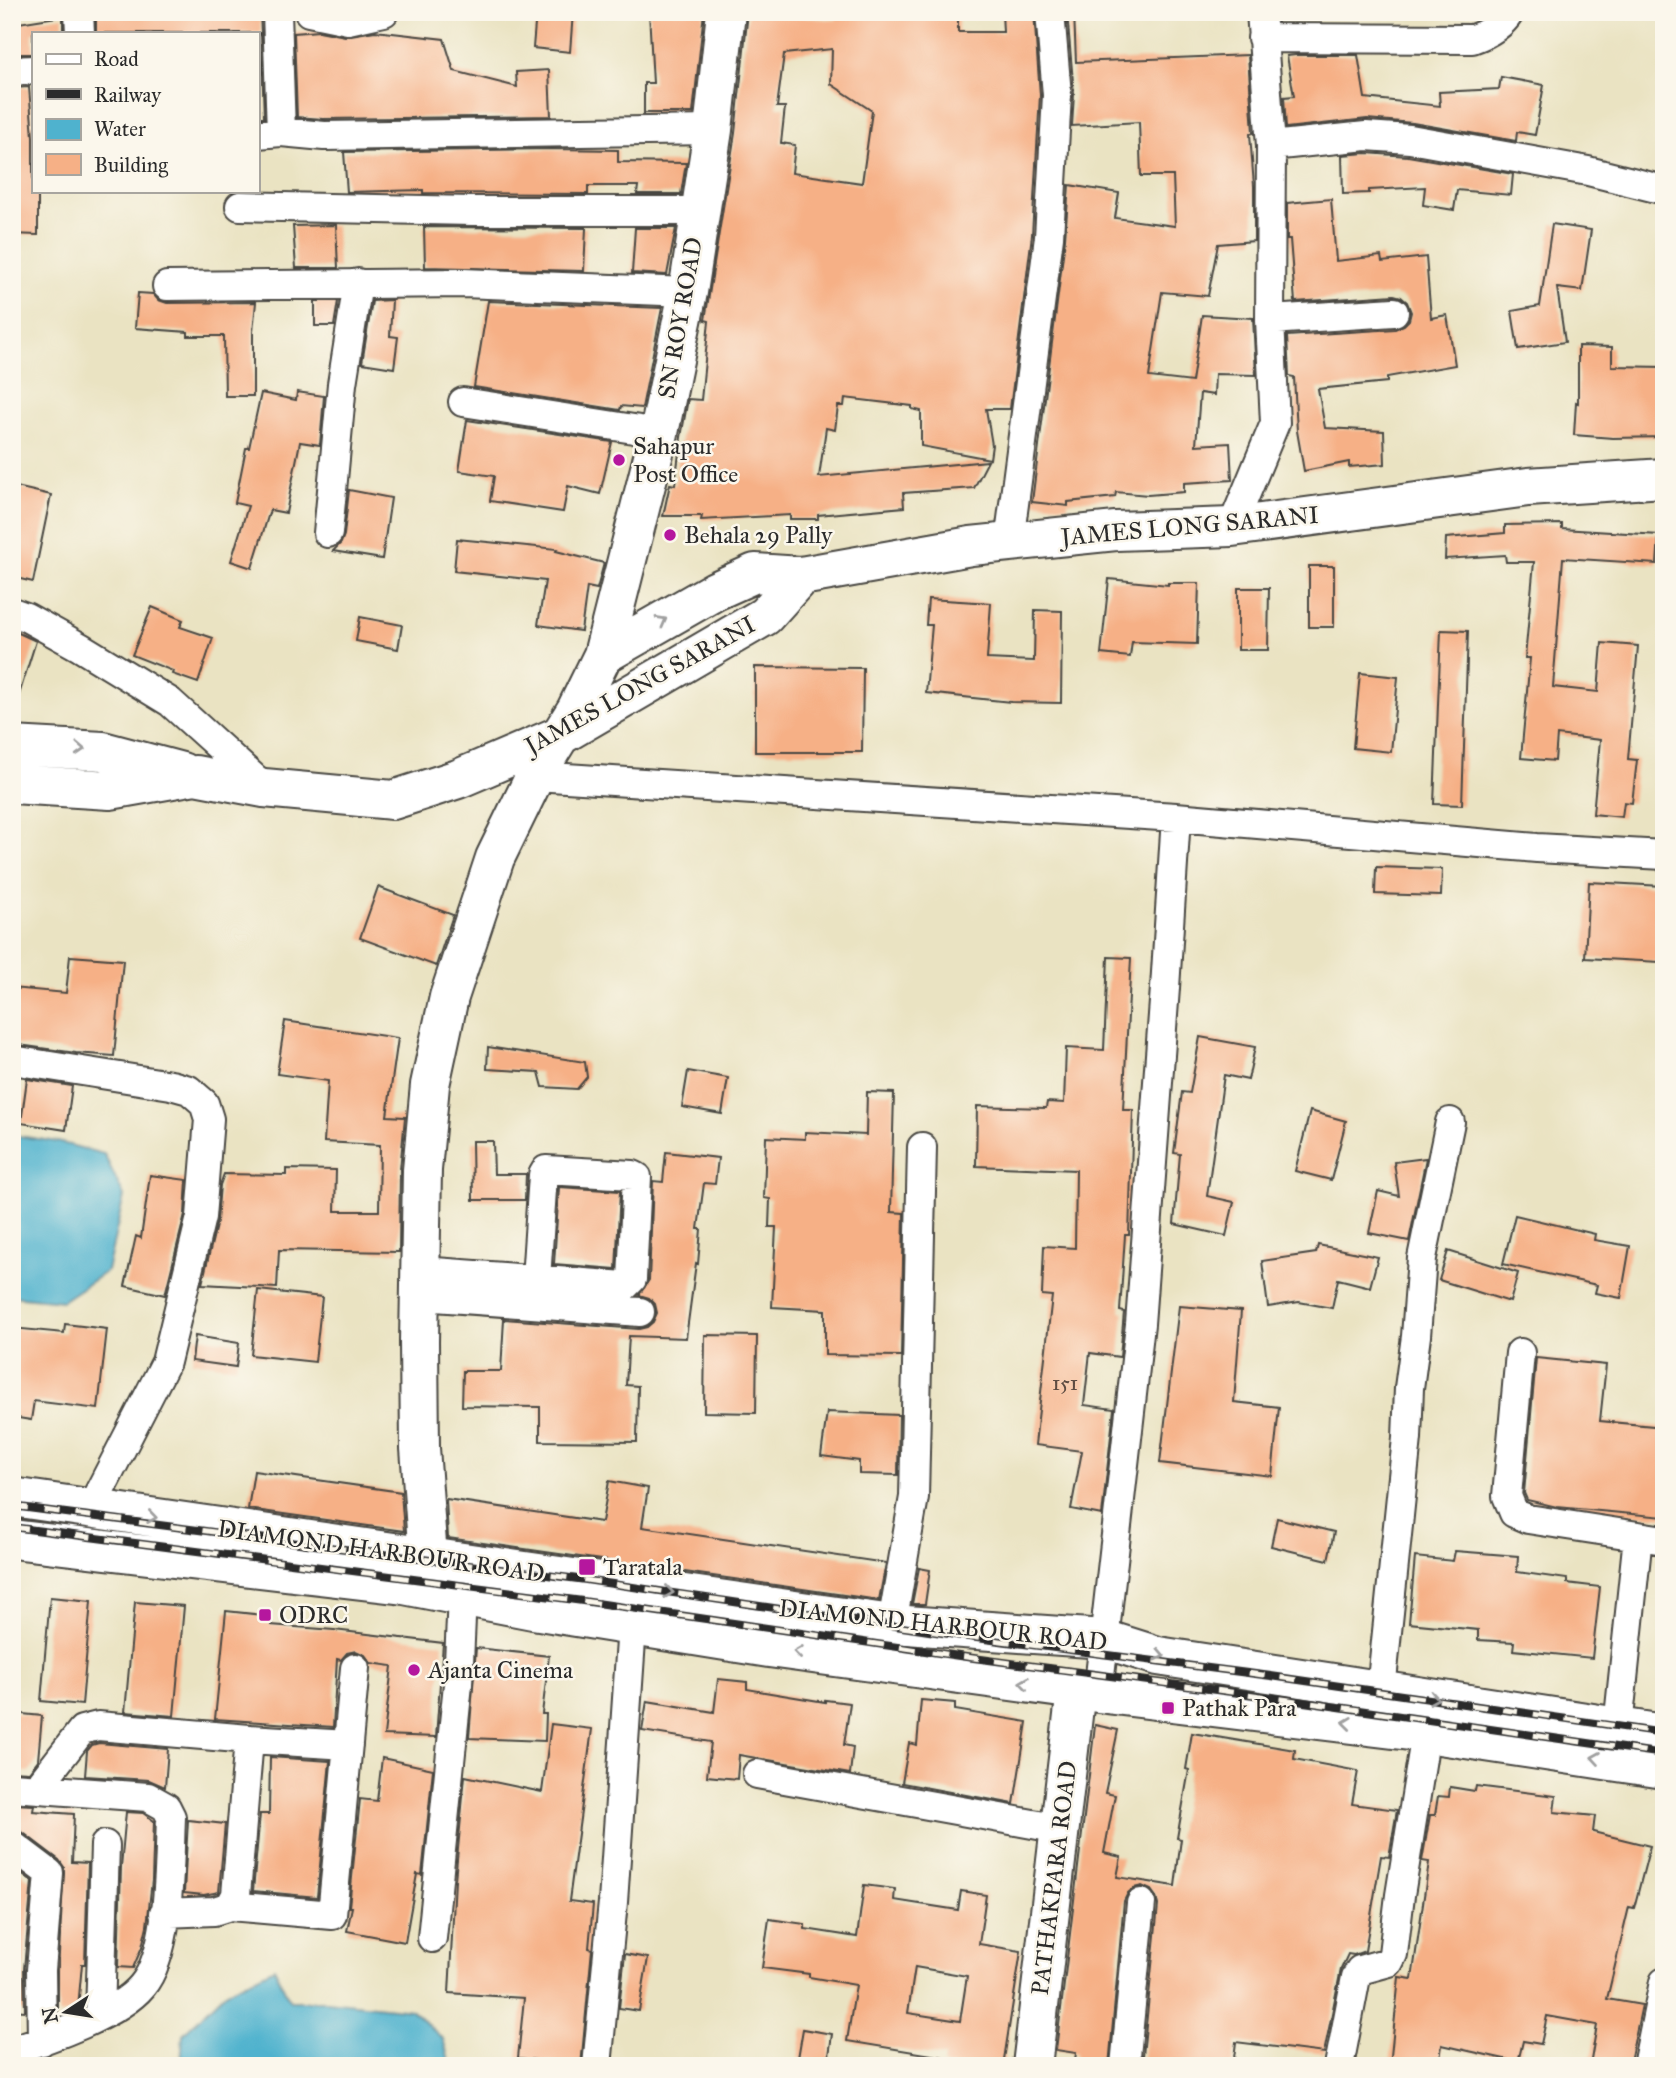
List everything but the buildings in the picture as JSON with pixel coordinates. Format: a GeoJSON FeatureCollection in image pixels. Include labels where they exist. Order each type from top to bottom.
{"type":"FeatureCollection","features":[{"type":"Feature","properties":{"kind":"main road","name":"SN ROY ROAD"},"geometry":{"type":"LineString","coordinates":[[428,1558],[420,1448],[419,1342],[422,1170],[430,1085],[449,997],[495,858],[535,776],[576,710],[603,655],[659,433],[688,292],[713,130],[726,12]]}},
{"type":"Feature","properties":{"kind":"main road","name":"JAMES LONG SARANI"},"geometry":{"type":"LineString","coordinates":[[603,655],[715,592],[755,573],[801,576],[971,546],[1116,531],[1232,527],[1528,487],[1664,478]]}},
{"type":"Feature","properties":{"kind":"main road","name":"JAMES LONG SARANI"},"geometry":{"type":"LineString","coordinates":[[12,784],[110,790],[195,775],[264,788],[393,800],[458,779],[561,735],[765,616],[801,576]]}},
{"type":"Feature","properties":{"kind":"main road"},"geometry":{"type":"LineString","coordinates":[[12,746],[103,751],[195,775]]}},
{"type":"Feature","properties":{"kind":"main road","name":"DIAMOND HARBOUR ROAD"},"geometry":{"type":"LineString","coordinates":[[12,1497],[892,1624],[1104,1639],[1158,1656],[1664,1734]]}},
{"type":"Feature","properties":{"kind":"main road","name":"DIAMOND HARBOUR ROAD"},"geometry":{"type":"LineString","coordinates":[[12,1539],[404,1585],[769,1648],[1087,1692],[1426,1733],[1664,1769]]}},
{"type":"Feature","properties":{"kind":"main road","name":"PATHAKPARA ROAD"},"geometry":{"type":"LineString","coordinates":[[1032,2066],[1060,1829],[1087,1692]]}},
{"type":"Feature","properties":{"kind":"street"},"geometry":{"type":"LineString","coordinates":[[79,12],[80,32]]}},
{"type":"Feature","properties":{"kind":"street"},"geometry":{"type":"LineString","coordinates":[[277,12],[268,58],[269,133],[324,136],[713,130]]}},
{"type":"Feature","properties":{"kind":"street"},"geometry":{"type":"LineString","coordinates":[[309,12],[348,20],[384,12]]}},
{"type":"Feature","properties":{"kind":"street"},"geometry":{"type":"LineString","coordinates":[[1009,542],[1049,237],[1057,95],[1050,12]]}},
{"type":"Feature","properties":{"kind":"street"},"geometry":{"type":"LineString","coordinates":[[1232,527],[1275,423],[1270,320],[1271,146],[1262,25],[1472,38],[1482,36],[1505,20],[1510,12]]}},
{"type":"Feature","properties":{"kind":"street"},"geometry":{"type":"LineString","coordinates":[[12,71],[32,70]]}},
{"type":"Feature","properties":{"kind":"street"},"geometry":{"type":"LineString","coordinates":[[1271,146],[1366,136],[1410,139],[1588,171],[1664,190]]}},
{"type":"Feature","properties":{"kind":"street"},"geometry":{"type":"LineString","coordinates":[[240,206],[472,211],[699,211]]}},
{"type":"Feature","properties":{"kind":"street"},"geometry":{"type":"LineString","coordinates":[[328,533],[342,384],[358,283]]}},
{"type":"Feature","properties":{"kind":"street"},"geometry":{"type":"LineString","coordinates":[[167,286],[463,283],[688,292]]}},
{"type":"Feature","properties":{"kind":"street"},"geometry":{"type":"LineString","coordinates":[[1270,320],[1394,313]]}},
{"type":"Feature","properties":{"kind":"street"},"geometry":{"type":"LineString","coordinates":[[463,402],[659,433]]}},
{"type":"Feature","properties":{"kind":"street"},"geometry":{"type":"LineString","coordinates":[[12,612],[80,647],[170,702],[264,788]]}},
{"type":"Feature","properties":{"kind":"street"},"geometry":{"type":"LineString","coordinates":[[535,776],[1176,817],[1537,848],[1664,855]]}},
{"type":"Feature","properties":{"kind":"street"},"geometry":{"type":"LineString","coordinates":[[1087,1692],[1104,1639],[1140,1324],[1176,817]]}},
{"type":"Feature","properties":{"kind":"street"},"geometry":{"type":"LineString","coordinates":[[12,1060],[189,1090],[204,1103],[209,1119],[201,1217],[166,1362],[91,1508]]}},
{"type":"Feature","properties":{"kind":"street"},"geometry":{"type":"LineString","coordinates":[[1381,1690],[1406,1451],[1422,1258],[1450,1122]]}},
{"type":"Feature","properties":{"kind":"street"},"geometry":{"type":"LineString","coordinates":[[892,1624],[914,1497],[922,1147]]}},
{"type":"Feature","properties":{"kind":"street"},"geometry":{"type":"LineString","coordinates":[[421,1283],[536,1279],[625,1286],[632,1279],[637,1177],[546,1170],[543,1175],[536,1279]]}},
{"type":"Feature","properties":{"kind":"street"},"geometry":{"type":"LineString","coordinates":[[421,1283],[640,1312]]}},
{"type":"Feature","properties":{"kind":"street"},"geometry":{"type":"LineString","coordinates":[[1520,1353],[1507,1496],[1514,1513],[1528,1519],[1651,1538],[1618,1727]]}},
{"type":"Feature","properties":{"kind":"street"},"geometry":{"type":"LineString","coordinates":[[432,1938],[458,1684],[462,1596]]}},
{"type":"Feature","properties":{"kind":"street"},"geometry":{"type":"LineString","coordinates":[[597,2066],[613,1902],[632,1626]]}},
{"type":"Feature","properties":{"kind":"street"},"geometry":{"type":"LineString","coordinates":[[164,1913],[214,1911],[230,1906],[332,1915],[355,1668]]}},
{"type":"Feature","properties":{"kind":"street"},"geometry":{"type":"LineString","coordinates":[[25,1787],[82,1730],[98,1726],[348,1745]]}},
{"type":"Feature","properties":{"kind":"street"},"geometry":{"type":"LineString","coordinates":[[1339,2066],[1356,1977],[1360,1970],[1389,1962],[1393,1954],[1426,1733]]}},
{"type":"Feature","properties":{"kind":"street"},"geometry":{"type":"LineString","coordinates":[[230,1906],[239,1882],[249,1738]]}},
{"type":"Feature","properties":{"kind":"street"},"geometry":{"type":"LineString","coordinates":[[757,1774],[1060,1829]]}},
{"type":"Feature","properties":{"kind":"street"},"geometry":{"type":"LineString","coordinates":[[12,2050],[73,2029],[100,2015],[133,1995],[148,1978],[159,1948],[164,1913],[171,1817],[166,1807],[148,1797],[25,1787]]}},
{"type":"Feature","properties":{"kind":"street"},"geometry":{"type":"LineString","coordinates":[[12,1845],[48,1873],[41,1970],[41,2041]]}},
{"type":"Feature","properties":{"kind":"street"},"geometry":{"type":"LineString","coordinates":[[100,2015],[105,1845]]}},
{"type":"Feature","properties":{"kind":"street"},"geometry":{"type":"LineString","coordinates":[[1125,2066],[1142,1903]]}},
{"type":"Feature","properties":{"kind":"street"},"geometry":{"type":"LineString","coordinates":[[1647,2066],[1664,1982]]}},
{"type":"Feature","properties":{"kind":"water"},"geometry":{"type":"Polygon","coordinates":[[[12,1135],[58,1142],[104,1154],[124,1196],[107,1271],[62,1301],[12,1296],[12,1135]]]}},
{"type":"Feature","properties":{"kind":"water"},"geometry":{"type":"Polygon","coordinates":[[[274,1968],[290,2001],[327,2001],[412,2010],[443,2039],[451,2066],[181,2066],[183,2034],[227,1991],[274,1968]]]}},
{"type":"Feature","properties":{"kind":"railway"},"geometry":{"type":"LineString","coordinates":[[12,1506],[586,1580],[969,1637],[1271,1676],[1664,1733]]}},
{"type":"Feature","properties":{"kind":"railway"},"geometry":{"type":"LineString","coordinates":[[12,1527],[583,1601],[1664,1754]]}},
{"type":"Feature","properties":{"kind":"place","name":"Sahapur Post Office"},"geometry":{"type":"Point","coordinates":[619,460]}},
{"type":"Feature","properties":{"kind":"place","name":"Behala 29 Pally"},"geometry":{"type":"Point","coordinates":[670,535]}},
{"type":"Feature","properties":{"kind":"place","name":"Taratala"},"geometry":{"type":"Point","coordinates":[587,1567]}},
{"type":"Feature","properties":{"kind":"place","name":"ODRC"},"geometry":{"type":"Point","coordinates":[265,1615]}},
{"type":"Feature","properties":{"kind":"place","name":"Ajanta Cinema"},"geometry":{"type":"Point","coordinates":[414,1670]}},
{"type":"Feature","properties":{"kind":"place","name":"Pathak Para"},"geometry":{"type":"Point","coordinates":[1168,1708]}}]}
